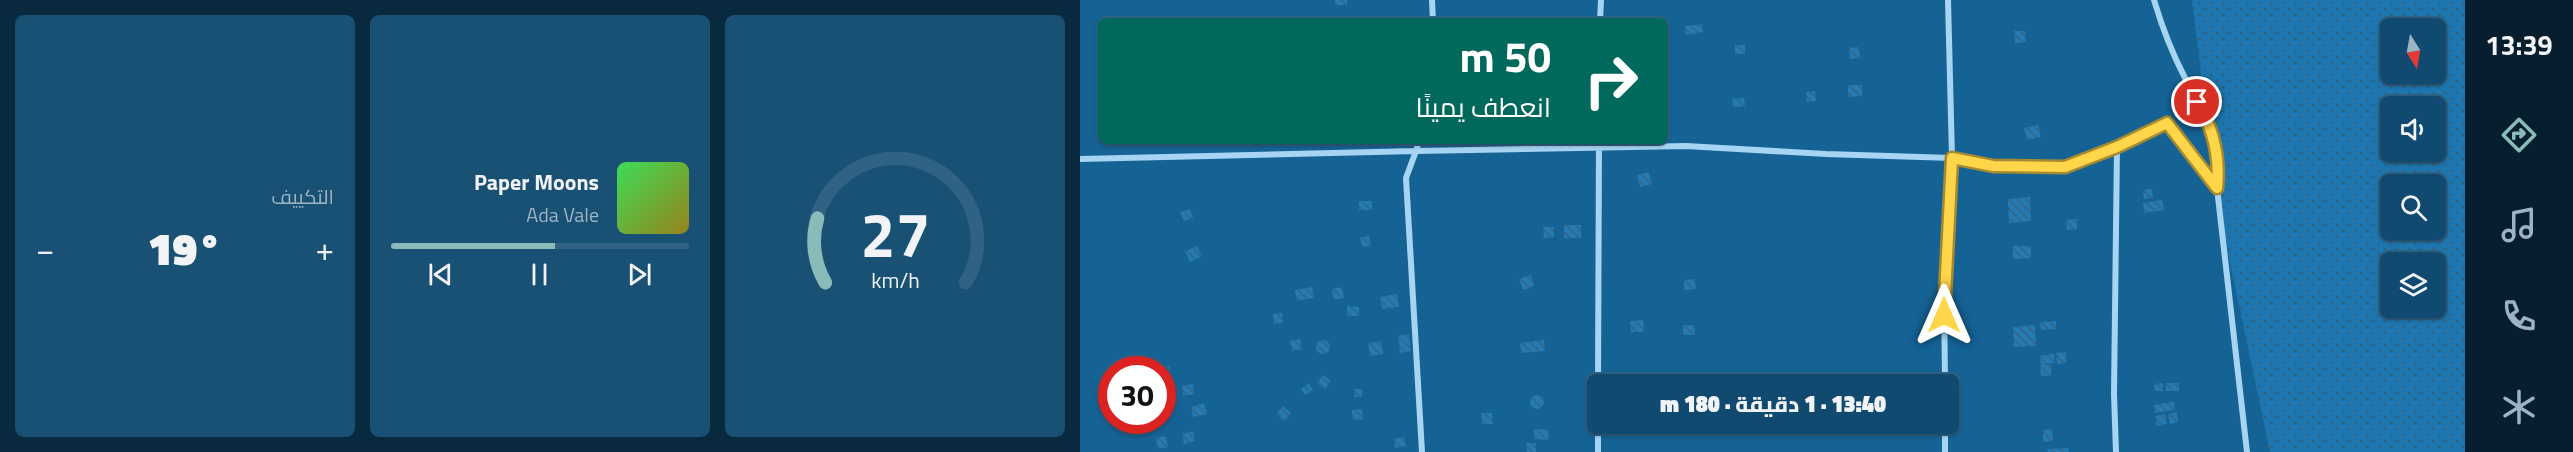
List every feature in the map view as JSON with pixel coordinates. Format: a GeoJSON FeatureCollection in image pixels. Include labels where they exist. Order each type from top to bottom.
{"type":"FeatureCollection","features":[{"type":"Feature","properties":{"kind":"street"},"geometry":{"type":"LineString","coordinates":[[1432,0],[1433,18]]}},
{"type":"Feature","properties":{"kind":"street"},"geometry":{"type":"LineString","coordinates":[[1600,18],[1601,0]]}},
{"type":"Feature","properties":{"kind":"street"},"geometry":{"type":"LineString","coordinates":[[1945,374],[1944,292],[1952,158],[1948,0]]}},
{"type":"Feature","properties":{"kind":"street"},"geometry":{"type":"LineString","coordinates":[[2154,0],[2173,54],[2212,132],[2217,155],[2217,188],[2247,452]]}},
{"type":"Feature","properties":{"kind":"street"},"geometry":{"type":"LineString","coordinates":[[1628,144],[1952,158],[1993,166],[2065,167],[2117,147],[2167,123],[2217,188]]}},
{"type":"Feature","properties":{"kind":"street"},"geometry":{"type":"LineString","coordinates":[[1418,144],[1406,178],[1406,187],[1422,452]]}},
{"type":"Feature","properties":{"kind":"street"},"geometry":{"type":"LineString","coordinates":[[1080,159],[1416,151],[1576,144]]}},
{"type":"Feature","properties":{"kind":"street"},"geometry":{"type":"LineString","coordinates":[[1598,374],[1599,144]]}},
{"type":"Feature","properties":{"kind":"street"},"geometry":{"type":"LineString","coordinates":[[2116,452],[2114,394],[2117,147]]}},
{"type":"Feature","properties":{"kind":"street"},"geometry":{"type":"LineString","coordinates":[[1598,434],[1598,452]]}},
{"type":"Feature","properties":{"kind":"street"},"geometry":{"type":"LineString","coordinates":[[1945,434],[1945,452]]}},
{"type":"Feature","properties":{"kind":"shaded area"},"geometry":{"type":"Polygon","coordinates":[[[2192,0],[2465,0],[2465,452],[2270,452],[2217,201],[2192,0]]]}},
{"type":"Feature","properties":{"kind":"building"},"geometry":{"type":"Polygon","coordinates":[[[1335,0],[1347,0],[1347,5],[1335,5],[1335,0]]]}},
{"type":"Feature","properties":{"kind":"building"},"geometry":{"type":"Polygon","coordinates":[[[1702,24],[1703,32],[1686,35],[1685,26],[1702,24]]]}},
{"type":"Feature","properties":{"kind":"building"},"geometry":{"type":"Polygon","coordinates":[[[2014,31],[2025,31],[2026,42],[2015,43],[2014,31]]]}},
{"type":"Feature","properties":{"kind":"building"},"geometry":{"type":"Polygon","coordinates":[[[1735,45],[1745,45],[1745,54],[1735,54],[1735,45]]]}},
{"type":"Feature","properties":{"kind":"building"},"geometry":{"type":"Polygon","coordinates":[[[1859,47],[1860,58],[1850,59],[1849,48],[1859,47]]]}},
{"type":"Feature","properties":{"kind":"building"},"geometry":{"type":"Polygon","coordinates":[[[1848,85],[1862,85],[1862,96],[1848,97],[1848,85]]]}},
{"type":"Feature","properties":{"kind":"building"},"geometry":{"type":"Polygon","coordinates":[[[1815,91],[1816,101],[1807,102],[1806,92],[1815,91]]]}},
{"type":"Feature","properties":{"kind":"building"},"geometry":{"type":"Polygon","coordinates":[[[1744,98],[1745,106],[1733,107],[1732,99],[1744,98]]]}},
{"type":"Feature","properties":{"kind":"building"},"geometry":{"type":"Polygon","coordinates":[[[2038,125],[2041,137],[2027,140],[2024,128],[2038,125]]]}},
{"type":"Feature","properties":{"kind":"building"},"geometry":{"type":"Polygon","coordinates":[[[1649,172],[1652,184],[1640,187],[1637,175],[1649,172]]]}},
{"type":"Feature","properties":{"kind":"building"},"geometry":{"type":"Polygon","coordinates":[[[2152,189],[2153,198],[2144,199],[2143,190],[2152,189]]]}},
{"type":"Feature","properties":{"kind":"building"},"geometry":{"type":"Polygon","coordinates":[[[2030,197],[2031,221],[2009,223],[2008,199],[2030,197]]]}},
{"type":"Feature","properties":{"kind":"building"},"geometry":{"type":"Polygon","coordinates":[[[2162,200],[2164,210],[2144,213],[2143,203],[2162,200]]]}},
{"type":"Feature","properties":{"kind":"building"},"geometry":{"type":"Polygon","coordinates":[[[1359,201],[1372,201],[1372,210],[1359,210],[1359,201]]]}},
{"type":"Feature","properties":{"kind":"building"},"geometry":{"type":"Polygon","coordinates":[[[1190,209],[1193,218],[1184,221],[1180,212],[1190,209]]]}},
{"type":"Feature","properties":{"kind":"building"},"geometry":{"type":"Polygon","coordinates":[[[2077,219],[2077,229],[2067,230],[2066,220],[2077,219]]]}},
{"type":"Feature","properties":{"kind":"building"},"geometry":{"type":"Polygon","coordinates":[[[1564,225],[1581,225],[1581,238],[1564,238],[1564,225]]]}},
{"type":"Feature","properties":{"kind":"building"},"geometry":{"type":"Polygon","coordinates":[[[1543,227],[1554,227],[1554,237],[1544,238],[1543,227]]]}},
{"type":"Feature","properties":{"kind":"building"},"geometry":{"type":"Polygon","coordinates":[[[1369,236],[1371,246],[1362,247],[1360,237],[1369,236]]]}},
{"type":"Feature","properties":{"kind":"building"},"geometry":{"type":"Polygon","coordinates":[[[1197,246],[1202,256],[1190,262],[1185,251],[1197,246]]]}},
{"type":"Feature","properties":{"kind":"building"},"geometry":{"type":"Polygon","coordinates":[[[2013,246],[2031,246],[2031,258],[2013,259],[2013,246]]]}},
{"type":"Feature","properties":{"kind":"building"},"geometry":{"type":"Polygon","coordinates":[[[1531,275],[1534,286],[1523,290],[1519,279],[1531,275]]]}},
{"type":"Feature","properties":{"kind":"building"},"geometry":{"type":"Polygon","coordinates":[[[1695,279],[1696,289],[1684,290],[1684,280],[1695,279]]]}},
{"type":"Feature","properties":{"kind":"building"},"geometry":{"type":"Polygon","coordinates":[[[1312,287],[1314,298],[1297,301],[1295,290],[1312,287]]]}},
{"type":"Feature","properties":{"kind":"building"},"geometry":{"type":"Polygon","coordinates":[[[1342,287],[1344,298],[1334,300],[1332,289],[1342,287]]]}},
{"type":"Feature","properties":{"kind":"building"},"geometry":{"type":"Polygon","coordinates":[[[1397,294],[1399,307],[1382,309],[1380,297],[1397,294]]]}},
{"type":"Feature","properties":{"kind":"building"},"geometry":{"type":"Polygon","coordinates":[[[1347,306],[1359,307],[1359,316],[1347,316],[1347,306]]]}},
{"type":"Feature","properties":{"kind":"building"},"geometry":{"type":"Polygon","coordinates":[[[1282,313],[1283,323],[1274,324],[1273,314],[1282,313]]]}},
{"type":"Feature","properties":{"kind":"building"},"geometry":{"type":"Polygon","coordinates":[[[1643,320],[1644,332],[1631,332],[1630,321],[1643,320]]]}},
{"type":"Feature","properties":{"kind":"building"},"geometry":{"type":"Polygon","coordinates":[[[2056,321],[2056,329],[2041,330],[2040,322],[2056,321]]]}},
{"type":"Feature","properties":{"kind":"building"},"geometry":{"type":"Polygon","coordinates":[[[1683,325],[1694,325],[1695,335],[1683,335],[1683,325]]]}},
{"type":"Feature","properties":{"kind":"building"},"geometry":{"type":"Polygon","coordinates":[[[2035,325],[2036,346],[2014,347],[2013,327],[2035,325]]]}},
{"type":"Feature","properties":{"kind":"building"},"geometry":{"type":"Polygon","coordinates":[[[1409,334],[1411,351],[1400,353],[1398,336],[1409,334]]]}},
{"type":"Feature","properties":{"kind":"building"},"geometry":{"type":"Polygon","coordinates":[[[1300,339],[1302,349],[1292,351],[1290,341],[1300,339]]]}},
{"type":"Feature","properties":{"kind":"building"},"geometry":{"type":"Polygon","coordinates":[[[1323,340],[1328,342],[1330,347],[1328,352],[1323,354],[1318,352],[1316,347],[1318,342],[1323,340]]]}},
{"type":"Feature","properties":{"kind":"building"},"geometry":{"type":"Polygon","coordinates":[[[1544,340],[1545,351],[1521,353],[1520,343],[1544,340]]]}},
{"type":"Feature","properties":{"kind":"building"},"geometry":{"type":"Polygon","coordinates":[[[1381,341],[1383,354],[1370,356],[1368,343],[1381,341]]]}},
{"type":"Feature","properties":{"kind":"building"},"geometry":{"type":"Polygon","coordinates":[[[2066,352],[2066,363],[2057,364],[2056,353],[2066,352]]]}},
{"type":"Feature","properties":{"kind":"building"},"geometry":{"type":"Polygon","coordinates":[[[2054,354],[2055,363],[2041,365],[2040,356],[2054,354]]]}},
{"type":"Feature","properties":{"kind":"building"},"geometry":{"type":"Polygon","coordinates":[[[2040,365],[2051,365],[2051,376],[2041,376],[2040,365]]]}},
{"type":"Feature","properties":{"kind":"building"},"geometry":{"type":"Polygon","coordinates":[[[1323,375],[1331,381],[1325,389],[1317,383],[1323,375]]]}},
{"type":"Feature","properties":{"kind":"building"},"geometry":{"type":"Polygon","coordinates":[[[1309,383],[1313,390],[1305,395],[1301,389],[1309,383]]]}},
{"type":"Feature","properties":{"kind":"building"},"geometry":{"type":"Polygon","coordinates":[[[2163,383],[2163,391],[2155,391],[2154,384],[2163,383]]]}},
{"type":"Feature","properties":{"kind":"building"},"geometry":{"type":"Polygon","coordinates":[[[2166,383],[2179,383],[2179,391],[2166,391],[2166,383]]]}},
{"type":"Feature","properties":{"kind":"building"},"geometry":{"type":"Polygon","coordinates":[[[1193,384],[1194,394],[1183,396],[1182,386],[1193,384]]]}},
{"type":"Feature","properties":{"kind":"building"},"geometry":{"type":"Polygon","coordinates":[[[1355,389],[1362,389],[1362,397],[1354,397],[1355,389]]]}},
{"type":"Feature","properties":{"kind":"building"},"geometry":{"type":"Polygon","coordinates":[[[1534,395],[1540,395],[1544,402],[1540,409],[1534,409],[1530,405],[1530,399],[1534,395]]]}},
{"type":"Feature","properties":{"kind":"building"},"geometry":{"type":"Polygon","coordinates":[[[2174,402],[2175,410],[2155,413],[2154,405],[2174,402]]]}},
{"type":"Feature","properties":{"kind":"building"},"geometry":{"type":"Polygon","coordinates":[[[1204,403],[1207,414],[1193,417],[1191,407],[1204,403]]]}},
{"type":"Feature","properties":{"kind":"building"},"geometry":{"type":"Polygon","coordinates":[[[1283,406],[1291,413],[1284,421],[1276,414],[1283,406]]]}},
{"type":"Feature","properties":{"kind":"building"},"geometry":{"type":"Polygon","coordinates":[[[1362,409],[1363,419],[1353,420],[1352,410],[1362,409]]]}},
{"type":"Feature","properties":{"kind":"building"},"geometry":{"type":"Polygon","coordinates":[[[2177,412],[2178,422],[2170,424],[2168,414],[2177,412]]]}},
{"type":"Feature","properties":{"kind":"building"},"geometry":{"type":"Polygon","coordinates":[[[1481,413],[1492,413],[1493,424],[1482,424],[1481,413]]]}},
{"type":"Feature","properties":{"kind":"building"},"geometry":{"type":"Polygon","coordinates":[[[2165,414],[2167,424],[2157,426],[2155,416],[2165,414]]]}},
{"type":"Feature","properties":{"kind":"building"},"geometry":{"type":"Polygon","coordinates":[[[1534,429],[1549,430],[1548,440],[1534,439],[1534,429]]]}},
{"type":"Feature","properties":{"kind":"building"},"geometry":{"type":"Polygon","coordinates":[[[2052,429],[2053,441],[2043,442],[2043,430],[2052,429]]]}},
{"type":"Feature","properties":{"kind":"building"},"geometry":{"type":"Polygon","coordinates":[[[1193,431],[1195,441],[1184,444],[1182,434],[1193,431]]]}},
{"type":"Feature","properties":{"kind":"building"},"geometry":{"type":"Polygon","coordinates":[[[1166,436],[1168,447],[1158,449],[1156,438],[1166,436]]]}},
{"type":"Feature","properties":{"kind":"building"},"geometry":{"type":"Polygon","coordinates":[[[1404,437],[1406,446],[1395,448],[1394,439],[1404,437]]]}},
{"type":"Feature","properties":{"kind":"building"},"geometry":{"type":"Polygon","coordinates":[[[1526,443],[1536,443],[1536,452],[1527,452],[1526,443]]]}},
{"type":"Feature","properties":{"kind":"building"},"geometry":{"type":"Polygon","coordinates":[[[2069,448],[2069,452],[2048,452],[2047,449],[2069,448]]]}},
{"type":"Feature","properties":{"kind":"route"},"geometry":{"type":"LineString","coordinates":[[1944,315],[1952,158],[1993,166],[2065,167],[2117,147],[2167,123],[2217,188],[2219,172],[2214,139],[2197,102]]}}]}
